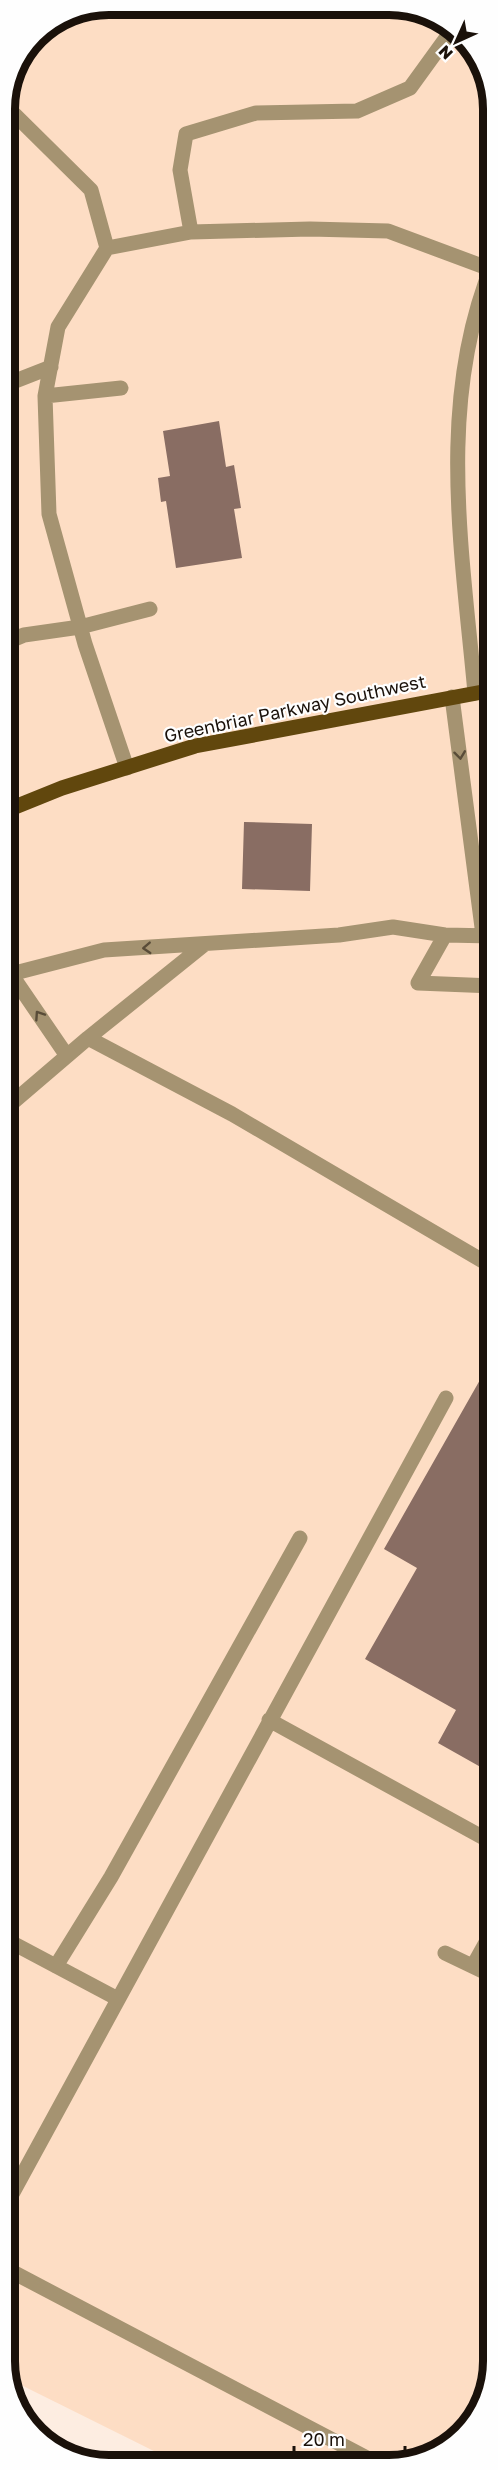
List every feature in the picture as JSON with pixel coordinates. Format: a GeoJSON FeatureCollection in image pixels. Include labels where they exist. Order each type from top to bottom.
{"type":"FeatureCollection","features":[{"type":"Feature","properties":{"kind":"main road","name":"Greenbriar Parkway Southwest"},"geometry":{"type":"LineString","coordinates":[[15,807],[62,788],[195,746],[483,692]]}},
{"type":"Feature","properties":{"kind":"street"},"geometry":{"type":"LineString","coordinates":[[191,232],[180,170],[186,134],[256,113],[357,111],[410,88],[448,36]]}},
{"type":"Feature","properties":{"kind":"street"},"geometry":{"type":"LineString","coordinates":[[15,115],[91,190],[107,248],[58,327],[45,396],[49,514],[80,627],[127,768]]}},
{"type":"Feature","properties":{"kind":"street"},"geometry":{"type":"LineString","coordinates":[[107,248],[191,232],[310,229],[388,231],[483,263]]}},
{"type":"Feature","properties":{"kind":"street"},"geometry":{"type":"LineString","coordinates":[[475,693],[456,488],[457,422],[483,312]]}},
{"type":"Feature","properties":{"kind":"street"},"geometry":{"type":"LineString","coordinates":[[15,381],[51,367]]}},
{"type":"Feature","properties":{"kind":"street"},"geometry":{"type":"LineString","coordinates":[[45,396],[121,388]]}},
{"type":"Feature","properties":{"kind":"street"},"geometry":{"type":"LineString","coordinates":[[15,639],[24,635],[80,627],[150,609]]}},
{"type":"Feature","properties":{"kind":"street"},"geometry":{"type":"LineString","coordinates":[[452,697],[483,902]]}},
{"type":"Feature","properties":{"kind":"street"},"geometry":{"type":"LineString","coordinates":[[15,971],[104,950],[205,944],[240,939],[339,935],[393,927],[445,934],[483,935]]}},
{"type":"Feature","properties":{"kind":"street"},"geometry":{"type":"LineString","coordinates":[[445,934],[418,983],[483,986]]}},
{"type":"Feature","properties":{"kind":"street"},"geometry":{"type":"LineString","coordinates":[[15,1101],[88,1038],[205,944]]}},
{"type":"Feature","properties":{"kind":"street"},"geometry":{"type":"LineString","coordinates":[[15,983],[67,1056]]}},
{"type":"Feature","properties":{"kind":"street"},"geometry":{"type":"LineString","coordinates":[[88,1038],[232,1114],[483,1262]]}},
{"type":"Feature","properties":{"kind":"street"},"geometry":{"type":"LineString","coordinates":[[15,2189],[446,1398]]}},
{"type":"Feature","properties":{"kind":"street"},"geometry":{"type":"LineString","coordinates":[[56,1966],[111,1877],[300,1538]]}},
{"type":"Feature","properties":{"kind":"street"},"geometry":{"type":"LineString","coordinates":[[269,1720],[483,1838]]}},
{"type":"Feature","properties":{"kind":"street"},"geometry":{"type":"LineString","coordinates":[[15,1944],[118,1999]]}},
{"type":"Feature","properties":{"kind":"street"},"geometry":{"type":"LineString","coordinates":[[473,1966],[483,1948]]}},
{"type":"Feature","properties":{"kind":"street"},"geometry":{"type":"LineString","coordinates":[[445,1953],[483,1971]]}},
{"type":"Feature","properties":{"kind":"street"},"geometry":{"type":"LineString","coordinates":[[15,2273],[363,2455]]}},
{"type":"Feature","properties":{"kind":"shaded area"},"geometry":{"type":"Polygon","coordinates":[[[389,15],[419,20],[431,25],[456,42],[473,67],[480,84],[483,109],[483,2368],[476,2397],[456,2428],[431,2445],[419,2450],[389,2455],[162,2455],[18,2383],[15,2361],[15,102],[18,84],[25,67],[34,52],[47,38],[79,20],[96,16],[389,15]]]}},
{"type":"Feature","properties":{"kind":"building"},"geometry":{"type":"Polygon","coordinates":[[[219,421],[226,467],[234,465],[241,508],[234,509],[242,558],[176,568],[166,501],[161,502],[158,478],[170,476],[163,431],[219,421]]]}},
{"type":"Feature","properties":{"kind":"building"},"geometry":{"type":"Polygon","coordinates":[[[244,822],[312,824],[310,891],[242,889],[244,822]]]}},
{"type":"Feature","properties":{"kind":"building"},"geometry":{"type":"Polygon","coordinates":[[[483,1375],[483,1768],[438,1743],[456,1710],[365,1659],[417,1568],[384,1549],[483,1375]]]}}]}
